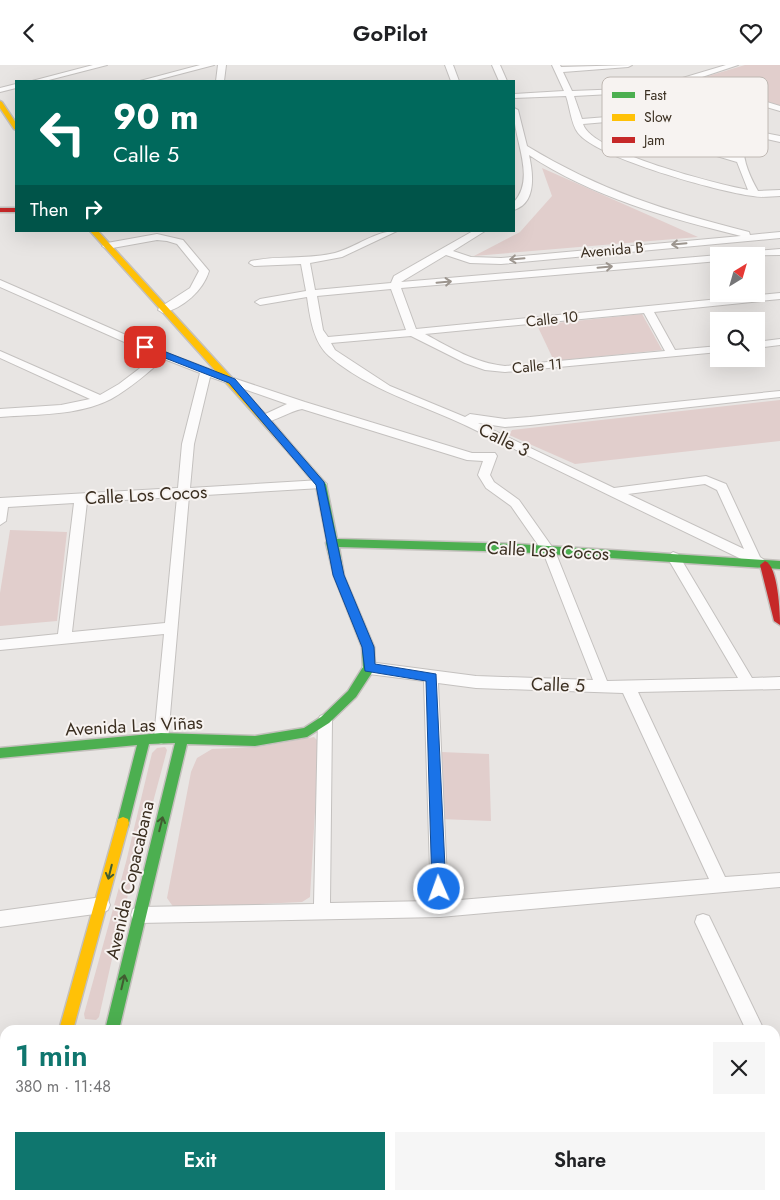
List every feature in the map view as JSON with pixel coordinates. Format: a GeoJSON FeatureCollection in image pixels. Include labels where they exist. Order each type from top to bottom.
{"type":"FeatureCollection","features":[{"type":"Feature","properties":{"kind":"street"},"geometry":{"type":"LineString","coordinates":[[58,65],[74,80]]}},
{"type":"Feature","properties":{"kind":"street"},"geometry":{"type":"LineString","coordinates":[[40,80],[103,65]]}},
{"type":"Feature","properties":{"kind":"street"},"geometry":{"type":"LineString","coordinates":[[148,80],[210,65]]}},
{"type":"Feature","properties":{"kind":"street"},"geometry":{"type":"LineString","coordinates":[[220,80],[222,65]]}},
{"type":"Feature","properties":{"kind":"street"},"geometry":{"type":"LineString","coordinates":[[449,65],[455,80]]}},
{"type":"Feature","properties":{"kind":"street"},"geometry":{"type":"LineString","coordinates":[[496,65],[504,80]]}},
{"type":"Feature","properties":{"kind":"street"},"geometry":{"type":"LineString","coordinates":[[602,145],[590,139],[581,131],[570,95],[557,68],[628,65]]}},
{"type":"Feature","properties":{"kind":"street"},"geometry":{"type":"LineString","coordinates":[[696,77],[734,65]]}},
{"type":"Feature","properties":{"kind":"street"},"geometry":{"type":"LineString","coordinates":[[0,89],[15,86]]}},
{"type":"Feature","properties":{"kind":"street"},"geometry":{"type":"LineString","coordinates":[[515,97],[602,93]]}},
{"type":"Feature","properties":{"kind":"street"},"geometry":{"type":"LineString","coordinates":[[0,103],[15,126]]}},
{"type":"Feature","properties":{"kind":"street"},"geometry":{"type":"LineString","coordinates":[[768,105],[780,109]]}},
{"type":"Feature","properties":{"kind":"street"},"geometry":{"type":"LineString","coordinates":[[515,114],[529,174],[526,194],[515,206]]}},
{"type":"Feature","properties":{"kind":"street"},"geometry":{"type":"LineString","coordinates":[[578,122],[602,121]]}},
{"type":"Feature","properties":{"kind":"street"},"geometry":{"type":"LineString","coordinates":[[524,148],[565,174],[652,209],[760,237]]}},
{"type":"Feature","properties":{"kind":"street"},"geometry":{"type":"LineString","coordinates":[[627,157],[708,185],[755,194],[780,193]]}},
{"type":"Feature","properties":{"kind":"street"},"geometry":{"type":"LineString","coordinates":[[729,157],[739,160]]}},
{"type":"Feature","properties":{"kind":"street"},"geometry":{"type":"LineString","coordinates":[[739,157],[755,194]]}},
{"type":"Feature","properties":{"kind":"street"},"geometry":{"type":"LineString","coordinates":[[0,210],[15,210]]}},
{"type":"Feature","properties":{"kind":"street"},"geometry":{"type":"LineString","coordinates":[[707,241],[711,232],[709,225]]}},
{"type":"Feature","properties":{"kind":"street"},"geometry":{"type":"LineString","coordinates":[[95,232],[164,310],[232,381],[321,484],[330,543],[339,575],[368,647],[369,668]]}},
{"type":"Feature","properties":{"kind":"street"},"geometry":{"type":"LineString","coordinates":[[254,263],[306,261],[339,255],[390,232]]}},
{"type":"Feature","properties":{"kind":"street"},"geometry":{"type":"LineString","coordinates":[[412,332],[395,286],[398,278],[478,232]]}},
{"type":"Feature","properties":{"kind":"street","name":"Avenida B"},"geometry":{"type":"LineString","coordinates":[[445,251],[457,257],[484,261],[780,235]]}},
{"type":"Feature","properties":{"kind":"street"},"geometry":{"type":"LineString","coordinates":[[107,246],[157,237],[180,242],[204,271],[203,277],[190,294],[164,310]]}},
{"type":"Feature","properties":{"kind":"street"},"geometry":{"type":"LineString","coordinates":[[765,253],[780,252]]}},
{"type":"Feature","properties":{"kind":"street","name":"Avenida B"},"geometry":{"type":"LineString","coordinates":[[260,302],[311,293],[710,259]]}},
{"type":"Feature","properties":{"kind":"street","name":"Calle 3"},"geometry":{"type":"LineString","coordinates":[[306,261],[318,330],[331,352],[362,375],[386,388],[448,413],[502,438],[611,492],[754,558],[765,565]]}},
{"type":"Feature","properties":{"kind":"street"},"geometry":{"type":"LineString","coordinates":[[0,283],[163,355],[232,381],[301,405],[471,457],[479,459],[491,456]]}},
{"type":"Feature","properties":{"kind":"street","name":"Calle 10"},"geometry":{"type":"LineString","coordinates":[[324,341],[780,296]]}},
{"type":"Feature","properties":{"kind":"street"},"geometry":{"type":"LineString","coordinates":[[647,309],[672,354]]}},
{"type":"Feature","properties":{"kind":"street","name":"Calle 11"},"geometry":{"type":"LineString","coordinates":[[412,332],[469,361],[485,367],[505,369],[710,350]]}},
{"type":"Feature","properties":{"kind":"street"},"geometry":{"type":"LineString","coordinates":[[765,344],[780,342]]}},
{"type":"Feature","properties":{"kind":"street"},"geometry":{"type":"LineString","coordinates":[[0,354],[100,399]]}},
{"type":"Feature","properties":{"kind":"street"},"geometry":{"type":"LineString","coordinates":[[0,413],[83,405],[100,399],[126,384],[163,355]]}},
{"type":"Feature","properties":{"kind":"street"},"geometry":{"type":"LineString","coordinates":[[161,738],[188,444],[195,409],[206,371]]}},
{"type":"Feature","properties":{"kind":"street"},"geometry":{"type":"LineString","coordinates":[[448,413],[480,421],[504,423],[780,394]]}},
{"type":"Feature","properties":{"kind":"street"},"geometry":{"type":"LineString","coordinates":[[265,419],[289,407],[301,405]]}},
{"type":"Feature","properties":{"kind":"street"},"geometry":{"type":"LineString","coordinates":[[504,423],[502,438],[491,456],[484,475],[490,485],[515,503],[549,551],[602,686]]}},
{"type":"Feature","properties":{"kind":"street"},"geometry":{"type":"LineString","coordinates":[[611,492],[706,479],[714,482],[722,487],[754,558]]}},
{"type":"Feature","properties":{"kind":"street","name":"Calle Los Cocos"},"geometry":{"type":"LineString","coordinates":[[1,502],[321,484]]}},
{"type":"Feature","properties":{"kind":"street"},"geometry":{"type":"LineString","coordinates":[[65,637],[81,499]]}},
{"type":"Feature","properties":{"kind":"street"},"geometry":{"type":"LineString","coordinates":[[0,521],[1,502]]}},
{"type":"Feature","properties":{"kind":"street","name":"Calle Los Cocos"},"geometry":{"type":"LineString","coordinates":[[330,543],[673,557],[780,565]]}},
{"type":"Feature","properties":{"kind":"street"},"geometry":{"type":"LineString","coordinates":[[673,557],[748,682]]}},
{"type":"Feature","properties":{"kind":"street"},"geometry":{"type":"LineString","coordinates":[[765,565],[780,621]]}},
{"type":"Feature","properties":{"kind":"street"},"geometry":{"type":"LineString","coordinates":[[0,645],[65,637],[171,629]]}},
{"type":"Feature","properties":{"kind":"street","name":"Calle 5"},"geometry":{"type":"LineString","coordinates":[[369,668],[476,682],[628,687],[748,682],[780,683]]}},
{"type":"Feature","properties":{"kind":"street","name":"Avenida Las Viñas"},"geometry":{"type":"LineString","coordinates":[[0,753],[161,738],[255,741],[307,732],[325,720],[352,694],[369,668]]}},
{"type":"Feature","properties":{"kind":"street"},"geometry":{"type":"LineString","coordinates":[[431,677],[440,909]]}},
{"type":"Feature","properties":{"kind":"street"},"geometry":{"type":"LineString","coordinates":[[628,687],[719,883]]}},
{"type":"Feature","properties":{"kind":"street"},"geometry":{"type":"LineString","coordinates":[[322,911],[325,720]]}},
{"type":"Feature","properties":{"kind":"street","name":"Avenida Copacabana"},"geometry":{"type":"LineString","coordinates":[[113,1025],[182,738]]}},
{"type":"Feature","properties":{"kind":"street","name":"Avenida Copacabana"},"geometry":{"type":"LineString","coordinates":[[67,1025],[102,905],[144,740]]}},
{"type":"Feature","properties":{"kind":"street"},"geometry":{"type":"LineString","coordinates":[[139,915],[440,909],[719,883],[780,880]]}},
{"type":"Feature","properties":{"kind":"street"},"geometry":{"type":"LineString","coordinates":[[0,919],[102,905]]}},
{"type":"Feature","properties":{"kind":"street"},"geometry":{"type":"LineString","coordinates":[[703,922],[753,1025]]}},
{"type":"Feature","properties":{"kind":"shaded area"},"geometry":{"type":"Polygon","coordinates":[[[745,65],[780,65],[780,106],[768,103],[768,77],[705,77],[745,65]]]}},
{"type":"Feature","properties":{"kind":"shaded area"},"geometry":{"type":"Polygon","coordinates":[[[542,168],[698,237],[474,256],[520,232],[552,196],[542,168]]]}},
{"type":"Feature","properties":{"kind":"shaded area"},"geometry":{"type":"Polygon","coordinates":[[[642,314],[662,350],[554,361],[537,325],[642,314]]]}},
{"type":"Feature","properties":{"kind":"shaded area"},"geometry":{"type":"Polygon","coordinates":[[[780,400],[780,441],[575,464],[509,435],[512,430],[780,400]]]}},
{"type":"Feature","properties":{"kind":"shaded area"},"geometry":{"type":"Polygon","coordinates":[[[10,530],[67,532],[57,621],[0,626],[0,593],[10,530]]]}},
{"type":"Feature","properties":{"kind":"shaded area"},"geometry":{"type":"Polygon","coordinates":[[[314,737],[319,742],[310,897],[302,902],[174,908],[167,898],[191,772],[197,758],[212,749],[258,747],[314,737]]]}},
{"type":"Feature","properties":{"kind":"shaded area"},"geometry":{"type":"Polygon","coordinates":[[[165,747],[167,750],[118,932],[99,1017],[96,1020],[85,1019],[84,1014],[126,862],[152,753],[157,748],[165,747]]]}},
{"type":"Feature","properties":{"kind":"shaded area"},"geometry":{"type":"Polygon","coordinates":[[[441,752],[489,754],[491,821],[440,819],[441,752]]]}},
{"type":"Feature","properties":{"kind":"traffic: fast"},"geometry":{"type":"LineString","coordinates":[[0,753],[161,738],[255,741],[285,737],[307,732],[325,720],[352,694],[369,668],[368,647],[339,576],[321,484],[294,453]]}},
{"type":"Feature","properties":{"kind":"traffic: fast"},"geometry":{"type":"LineString","coordinates":[[331,543],[517,548],[780,565]]}},
{"type":"Feature","properties":{"kind":"traffic: fast"},"geometry":{"type":"LineString","coordinates":[[113,1025],[182,738]]}},
{"type":"Feature","properties":{"kind":"traffic: fast"},"geometry":{"type":"LineString","coordinates":[[123,823],[144,740]]}},
{"type":"Feature","properties":{"kind":"traffic: slow"},"geometry":{"type":"LineString","coordinates":[[0,103],[15,126]]}},
{"type":"Feature","properties":{"kind":"traffic: slow"},"geometry":{"type":"LineString","coordinates":[[95,232],[294,453]]}},
{"type":"Feature","properties":{"kind":"traffic: slow"},"geometry":{"type":"LineString","coordinates":[[67,1025],[123,823]]}},
{"type":"Feature","properties":{"kind":"traffic: jam"},"geometry":{"type":"LineString","coordinates":[[0,210],[15,210]]}},
{"type":"Feature","properties":{"kind":"traffic: jam"},"geometry":{"type":"LineString","coordinates":[[765,565],[780,621]]}},
{"type":"Feature","properties":{"kind":"route"},"geometry":{"type":"LineString","coordinates":[[145,347],[232,381],[254,406],[321,484],[330,543],[339,575],[360,623],[368,647],[369,668],[431,677],[439,889]]}}]}
